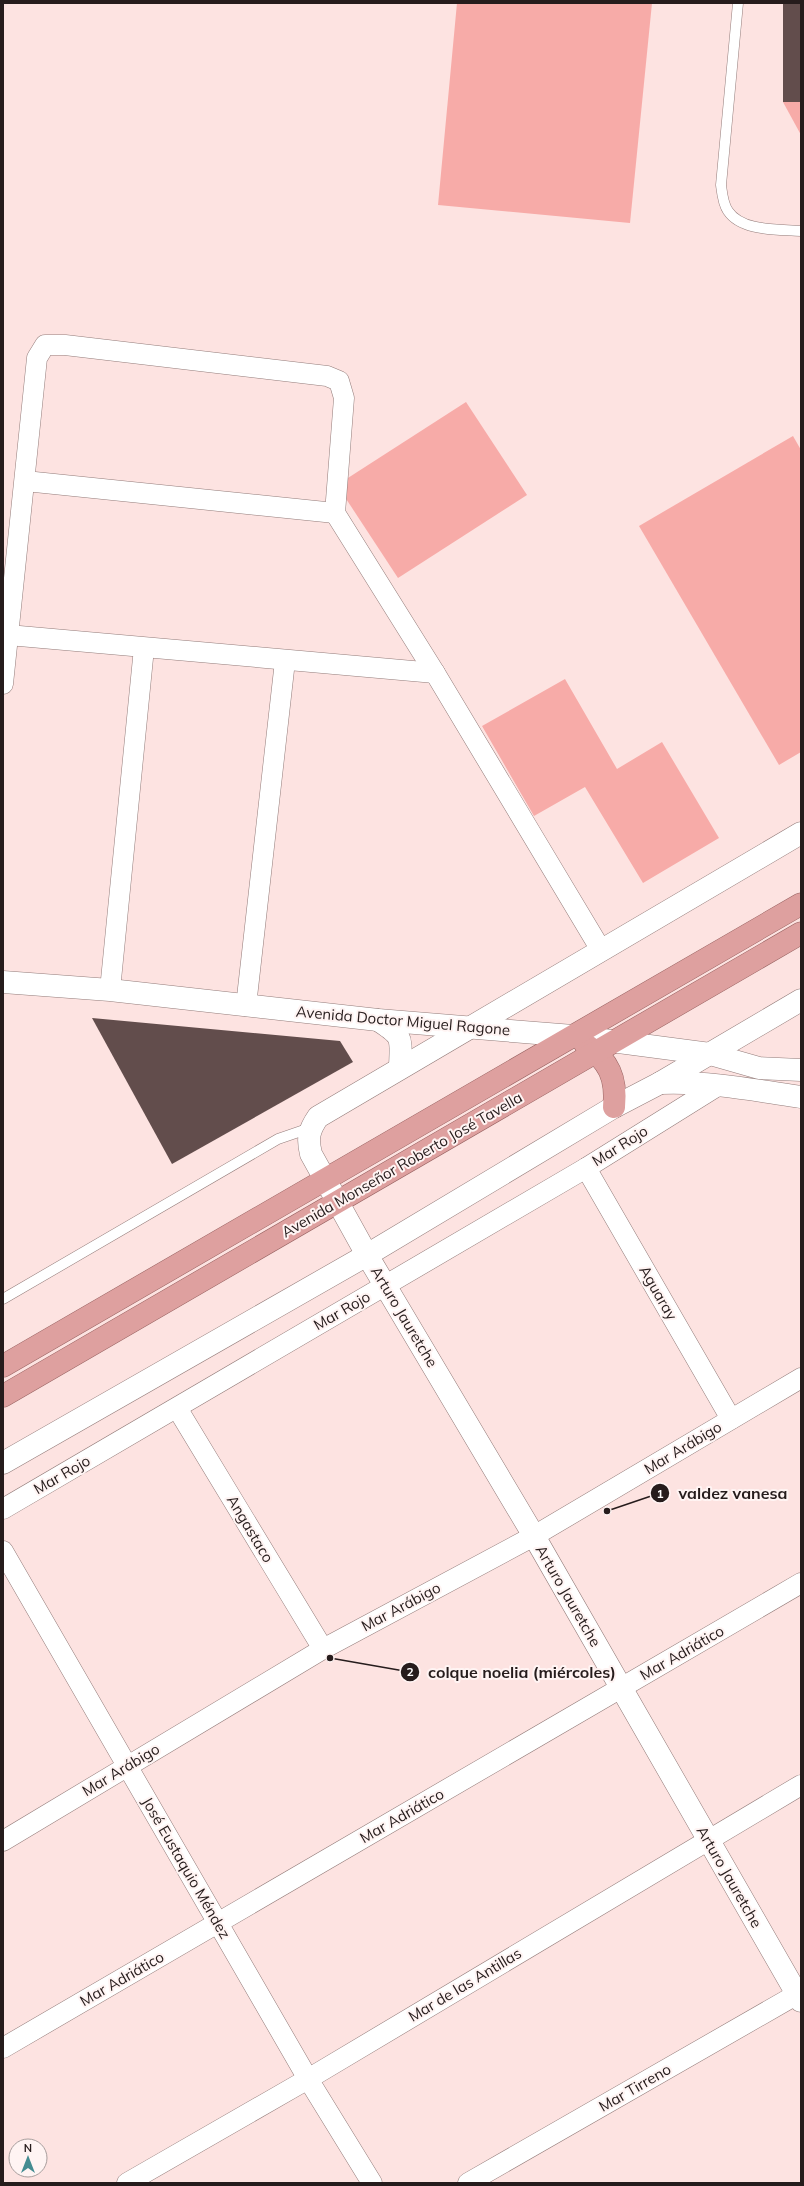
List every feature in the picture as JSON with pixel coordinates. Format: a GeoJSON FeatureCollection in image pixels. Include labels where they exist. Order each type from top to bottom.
{"type":"FeatureCollection","features":[{"type":"Feature","properties":{"kind":"highway","name":"Avenida Monseñor Roberto José Tavella"},"geometry":{"type":"LineString","coordinates":[[3,1366],[801,904]]}},
{"type":"Feature","properties":{"kind":"highway","name":"Avenida Monseñor Roberto José Tavella"},"geometry":{"type":"LineString","coordinates":[[3,1396],[801,933]]}},
{"type":"Feature","properties":{"kind":"highway"},"geometry":{"type":"LineString","coordinates":[[573,1036],[596,1052],[605,1062],[614,1079],[616,1092],[614,1107]]}},
{"type":"Feature","properties":{"kind":"main road"},"geometry":{"type":"LineString","coordinates":[[310,1128],[318,1117],[400,1067],[801,833]]}},
{"type":"Feature","properties":{"kind":"main road","name":"Avenida Doctor Miguel Ragone"},"geometry":{"type":"LineString","coordinates":[[3,982],[110,990],[378,1020],[470,1026],[573,1036],[710,1054],[760,1068],[801,1070]]}},
{"type":"Feature","properties":{"kind":"main road"},"geometry":{"type":"LineString","coordinates":[[3,1463],[368,1255],[614,1107],[660,1083],[801,1000]]}},
{"type":"Feature","properties":{"kind":"main road"},"geometry":{"type":"LineString","coordinates":[[378,1020],[398,1033],[401,1044],[400,1067]]}},
{"type":"Feature","properties":{"kind":"main road"},"geometry":{"type":"LineString","coordinates":[[660,1083],[682,1082],[719,1085],[801,1097]]}},
{"type":"Feature","properties":{"kind":"main road","name":"Arturo Jauretche"},"geometry":{"type":"LineString","coordinates":[[310,1128],[307,1140],[311,1154],[324,1180],[385,1286],[534,1536],[708,1840],[800,1996]]}},
{"type":"Feature","properties":{"kind":"street"},"geometry":{"type":"LineString","coordinates":[[3,684],[37,358],[45,346],[65,345],[327,376],[339,380],[344,398],[335,513],[434,673],[601,950]]}},
{"type":"Feature","properties":{"kind":"street"},"geometry":{"type":"LineString","coordinates":[[25,481],[335,513]]}},
{"type":"Feature","properties":{"kind":"street"},"geometry":{"type":"LineString","coordinates":[[8,635],[285,661],[434,673]]}},
{"type":"Feature","properties":{"kind":"street"},"geometry":{"type":"LineString","coordinates":[[110,990],[144,648]]}},
{"type":"Feature","properties":{"kind":"street"},"geometry":{"type":"LineString","coordinates":[[246,1006],[285,661]]}},
{"type":"Feature","properties":{"kind":"street","name":"Mar Rojo"},"geometry":{"type":"LineString","coordinates":[[3,1510],[586,1168],[719,1085]]}},
{"type":"Feature","properties":{"kind":"street","name":"Aguaray"},"geometry":{"type":"LineString","coordinates":[[586,1168],[731,1419]]}},
{"type":"Feature","properties":{"kind":"street","name":"Mar Arábigo"},"geometry":{"type":"LineString","coordinates":[[3,1841],[323,1649],[534,1536],[801,1378]]}},
{"type":"Feature","properties":{"kind":"street","name":"Angastaco"},"geometry":{"type":"LineString","coordinates":[[177,1408],[323,1649]]}},
{"type":"Feature","properties":{"kind":"street","name":"José Eustaquio Méndez"},"geometry":{"type":"LineString","coordinates":[[3,1551],[308,2079],[372,2183]]}},
{"type":"Feature","properties":{"kind":"street","name":"Mar Adriático"},"geometry":{"type":"LineString","coordinates":[[3,2048],[801,1583]]}},
{"type":"Feature","properties":{"kind":"street","name":"Mar de las Antillas"},"geometry":{"type":"LineString","coordinates":[[127,2183],[308,2079],[801,1785]]}},
{"type":"Feature","properties":{"kind":"street","name":"Mar Tirreno"},"geometry":{"type":"LineString","coordinates":[[468,2183],[800,1996]]}},
{"type":"Feature","properties":{"kind":"lane"},"geometry":{"type":"LineString","coordinates":[[738,3],[721,185],[723,198],[728,211],[737,220],[756,227],[801,231]]}},
{"type":"Feature","properties":{"kind":"lane"},"geometry":{"type":"LineString","coordinates":[[3,1299],[278,1139],[310,1128]]}},
{"type":"Feature","properties":{"kind":"shaded area"},"geometry":{"type":"Polygon","coordinates":[[[457,3],[652,3],[630,223],[438,205],[457,3]]]}},
{"type":"Feature","properties":{"kind":"shaded area"},"geometry":{"type":"Polygon","coordinates":[[[783,3],[801,3],[801,135],[783,102],[783,3]]]}},
{"type":"Feature","properties":{"kind":"shaded area"},"geometry":{"type":"Polygon","coordinates":[[[466,402],[527,495],[398,578],[337,485],[466,402]]]}},
{"type":"Feature","properties":{"kind":"shaded area"},"geometry":{"type":"Polygon","coordinates":[[[793,436],[801,450],[801,752],[779,765],[639,526],[793,436]]]}},
{"type":"Feature","properties":{"kind":"shaded area"},"geometry":{"type":"Polygon","coordinates":[[[565,679],[617,769],[662,742],[719,838],[643,883],[585,787],[534,816],[482,726],[565,679]]]}},
{"type":"Feature","properties":{"kind":"building"},"geometry":{"type":"Polygon","coordinates":[[[783,3],[801,3],[801,102],[783,102],[783,3]]]}},
{"type":"Feature","properties":{"kind":"building"},"geometry":{"type":"Polygon","coordinates":[[[92,1018],[340,1041],[353,1062],[172,1164],[92,1018]]]}},
{"type":"Feature","properties":{"kind":"place","name":"valdez vanesa"},"geometry":{"type":"Point","coordinates":[607,1511]}},
{"type":"Feature","properties":{"kind":"place","name":"colque noelia (miércoles)"},"geometry":{"type":"Point","coordinates":[330,1658]}}]}
